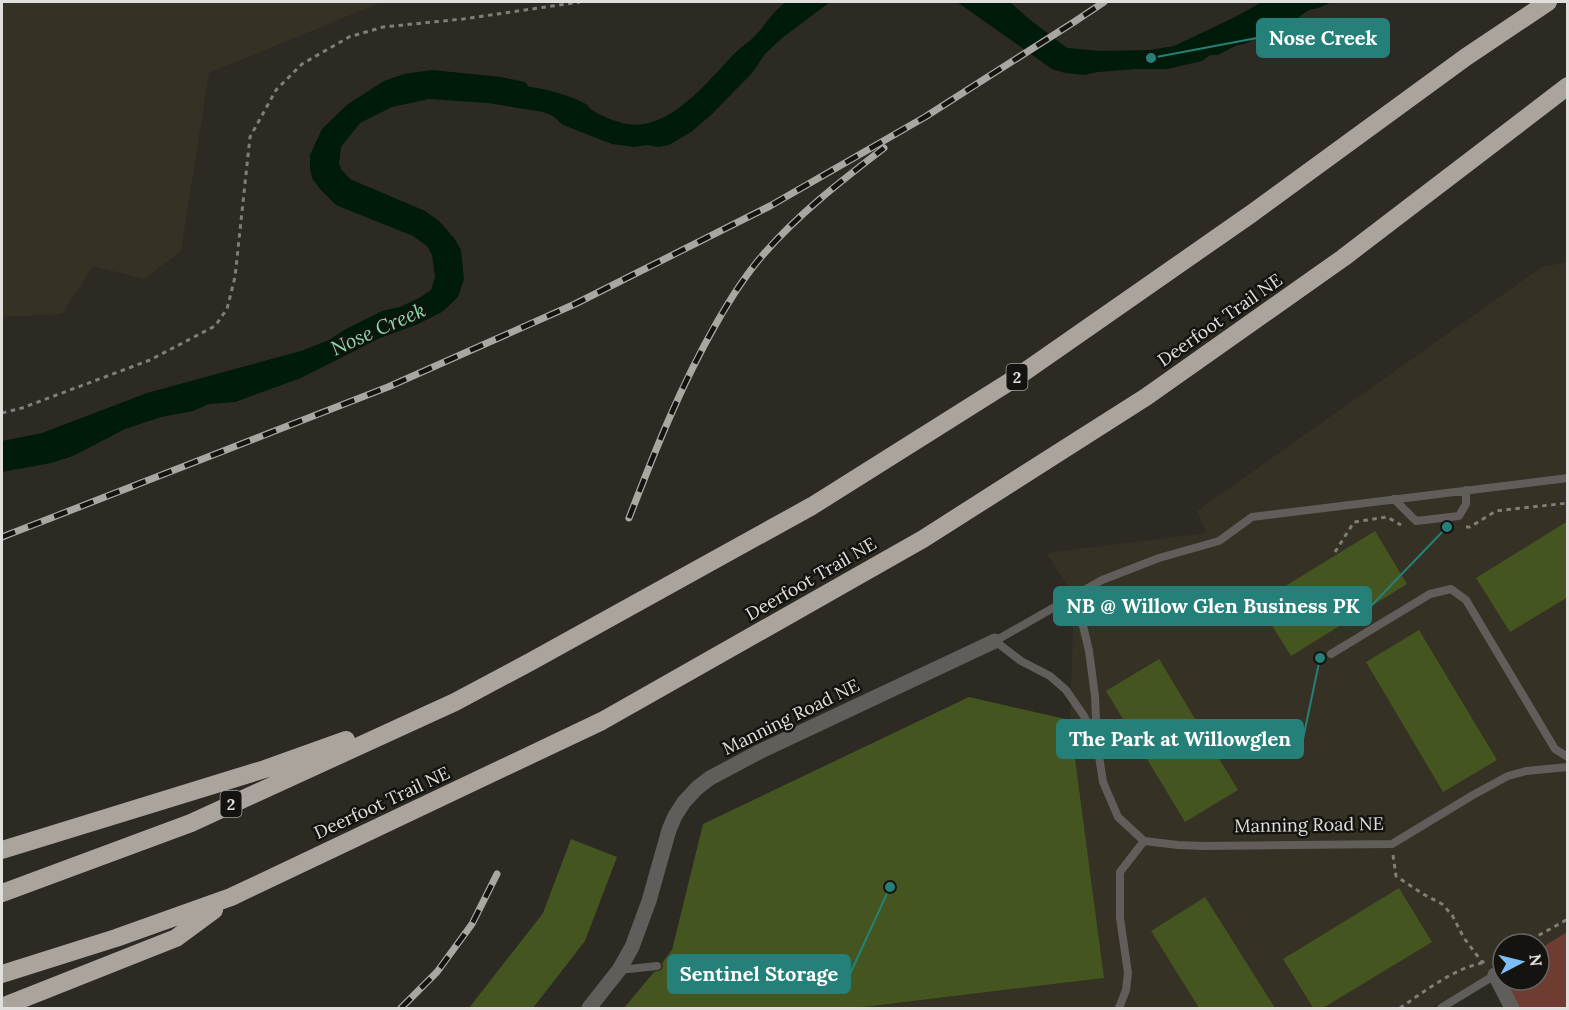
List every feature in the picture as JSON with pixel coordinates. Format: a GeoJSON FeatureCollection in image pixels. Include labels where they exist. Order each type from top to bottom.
{"type":"FeatureCollection","features":[{"type":"Feature","properties":{"kind":"highway","name":"2"},"geometry":{"type":"LineString","coordinates":[[2,893],[191,823],[455,702],[812,506],[1017,377],[1251,214],[1466,57],[1548,2]]}},
{"type":"Feature","properties":{"kind":"highway","name":"Deerfoot Trail NE"},"geometry":{"type":"LineString","coordinates":[[2,974],[116,938],[231,897],[603,721],[923,539],[1146,398],[1343,258],[1568,86]]}},
{"type":"Feature","properties":{"kind":"highway"},"geometry":{"type":"LineString","coordinates":[[2,850],[265,769],[455,702]]}},
{"type":"Feature","properties":{"kind":"highway"},"geometry":{"type":"LineString","coordinates":[[2,1007],[176,938],[231,897]]}},
{"type":"Feature","properties":{"kind":"street","name":"Manning Road NE"},"geometry":{"type":"LineString","coordinates":[[589,1008],[619,970],[632,947],[649,901],[669,830],[684,802],[697,788],[710,778],[759,752],[995,641]]}},
{"type":"Feature","properties":{"kind":"street"},"geometry":{"type":"LineString","coordinates":[[1505,992],[1512,1008]]}},
{"type":"Feature","properties":{"kind":"lane"},"geometry":{"type":"LineString","coordinates":[[1097,744],[1084,716],[1066,690],[1050,676],[1021,661],[995,641],[1102,579],[1218,541],[1252,517],[1568,478]]}},
{"type":"Feature","properties":{"kind":"lane"},"geometry":{"type":"LineString","coordinates":[[1394,499],[1416,520],[1459,516],[1466,504],[1466,490]]}},
{"type":"Feature","properties":{"kind":"lane"},"geometry":{"type":"LineString","coordinates":[[1331,654],[1430,594],[1451,589],[1466,600],[1555,749],[1568,757]]}},
{"type":"Feature","properties":{"kind":"lane"},"geometry":{"type":"LineString","coordinates":[[1074,596],[1089,651],[1095,696],[1097,744],[1103,782],[1118,817],[1144,841],[1120,872],[1120,918],[1128,973],[1126,990],[1118,1008]]}},
{"type":"Feature","properties":{"kind":"lane","name":"Manning Road NE"},"geometry":{"type":"LineString","coordinates":[[1144,841],[1204,846],[1392,844],[1508,776],[1526,771],[1568,768]]}},
{"type":"Feature","properties":{"kind":"lane"},"geometry":{"type":"LineString","coordinates":[[619,970],[657,966]]}},
{"type":"Feature","properties":{"kind":"lane"},"geometry":{"type":"LineString","coordinates":[[1441,1008],[1491,969]]}},
{"type":"Feature","properties":{"kind":"path"},"geometry":{"type":"LineString","coordinates":[[2,413],[22,408],[150,360],[215,326],[227,309],[235,277],[250,137],[276,90],[302,64],[349,37],[383,27],[463,19],[580,2]]}},
{"type":"Feature","properties":{"kind":"path"},"geometry":{"type":"LineString","coordinates":[[1392,844],[1396,876],[1442,904],[1452,915],[1464,938],[1482,962],[1491,966]]}},
{"type":"Feature","properties":{"kind":"path"},"geometry":{"type":"LineString","coordinates":[[1545,932],[1568,919]]}},
{"type":"Feature","properties":{"kind":"path"},"geometry":{"type":"LineString","coordinates":[[1400,1008],[1463,969],[1482,962]]}},
{"type":"Feature","properties":{"kind":"shaded area"},"geometry":{"type":"Polygon","coordinates":[[[2,2],[382,2],[209,73],[181,251],[144,279],[93,266],[62,314],[2,317],[2,2]]]}},
{"type":"Feature","properties":{"kind":"shaded area"},"geometry":{"type":"Polygon","coordinates":[[[1567,262],[1567,932],[1551,942],[1551,932],[1491,932],[1491,976],[1430,1008],[855,1008],[1104,978],[1070,720],[1074,596],[1046,553],[1207,533],[1197,511],[1542,267],[1567,262]]]}},
{"type":"Feature","properties":{"kind":"shaded area"},"geometry":{"type":"Polygon","coordinates":[[[1567,932],[1567,1008],[1512,1008],[1504,992],[1551,992],[1551,942],[1567,932]]]}},
{"type":"Feature","properties":{"kind":"water"},"geometry":{"type":"Polygon","coordinates":[[[786,2],[830,2],[782,38],[765,54],[752,73],[711,115],[691,132],[669,145],[634,147],[612,144],[563,125],[553,116],[543,112],[488,103],[429,99],[392,107],[360,123],[341,147],[339,163],[341,169],[350,179],[425,211],[439,221],[461,250],[464,279],[458,297],[442,312],[416,325],[380,338],[301,378],[235,402],[209,404],[193,411],[161,417],[125,429],[73,456],[51,463],[2,472],[2,441],[42,433],[147,393],[301,351],[329,340],[382,311],[400,307],[431,290],[435,277],[432,255],[427,246],[413,236],[336,205],[312,178],[310,155],[322,129],[348,104],[384,81],[404,74],[432,70],[501,77],[525,82],[529,87],[573,98],[615,121],[639,125],[655,121],[685,104],[755,36],[786,2]]]}},
{"type":"Feature","properties":{"kind":"water"},"geometry":{"type":"Polygon","coordinates":[[[957,2],[1010,2],[1067,48],[1101,51],[1150,50],[1174,46],[1262,2],[1332,2],[1309,10],[1296,19],[1281,21],[1247,43],[1235,46],[1218,55],[1210,55],[1202,61],[1167,69],[1136,69],[1084,75],[1052,69],[957,2]]]}},
{"type":"Feature","properties":{"kind":"building"},"geometry":{"type":"Polygon","coordinates":[[[1568,521],[1568,597],[1510,632],[1476,578],[1568,521]]]}},
{"type":"Feature","properties":{"kind":"building"},"geometry":{"type":"Polygon","coordinates":[[[1375,531],[1407,584],[1291,656],[1258,603],[1375,531]]]}},
{"type":"Feature","properties":{"kind":"building"},"geometry":{"type":"Polygon","coordinates":[[[1419,630],[1497,760],[1443,792],[1366,662],[1419,630]]]}},
{"type":"Feature","properties":{"kind":"building"},"geometry":{"type":"Polygon","coordinates":[[[1159,659],[1238,790],[1185,822],[1106,691],[1159,659]]]}},
{"type":"Feature","properties":{"kind":"building"},"geometry":{"type":"Polygon","coordinates":[[[969,697],[1070,720],[1104,978],[855,1008],[624,1008],[654,972],[661,970],[662,963],[672,950],[703,824],[969,697]]]}},
{"type":"Feature","properties":{"kind":"building"},"geometry":{"type":"Polygon","coordinates":[[[571,839],[617,857],[585,941],[533,1008],[469,1008],[543,913],[571,839]]]}},
{"type":"Feature","properties":{"kind":"building"},"geometry":{"type":"Polygon","coordinates":[[[1399,888],[1432,942],[1323,1008],[1313,1008],[1283,959],[1399,888]]]}},
{"type":"Feature","properties":{"kind":"building"},"geometry":{"type":"Polygon","coordinates":[[[1205,897],[1275,1008],[1199,1008],[1151,931],[1205,897]]]}},
{"type":"Feature","properties":{"kind":"railway"},"geometry":{"type":"LineString","coordinates":[[2,537],[388,387],[575,304],[770,206],[925,117],[1104,2]]}},
{"type":"Feature","properties":{"kind":"railway"},"geometry":{"type":"LineString","coordinates":[[629,518],[658,444],[691,371],[721,315],[743,281],[790,226],[884,148]]}},
{"type":"Feature","properties":{"kind":"railway"},"geometry":{"type":"LineString","coordinates":[[401,1008],[437,972],[472,924],[497,874]]}},
{"type":"Feature","properties":{"kind":"place","name":"Nose Creek"},"geometry":{"type":"Point","coordinates":[1151,58]}},
{"type":"Feature","properties":{"kind":"place","name":"NB @ Willow Glen Business PK"},"geometry":{"type":"Point","coordinates":[1447,527]}},
{"type":"Feature","properties":{"kind":"place","name":"The Park at Willowglen"},"geometry":{"type":"Point","coordinates":[1320,658]}},
{"type":"Feature","properties":{"kind":"place","name":"Sentinel Storage"},"geometry":{"type":"Point","coordinates":[890,887]}}]}
